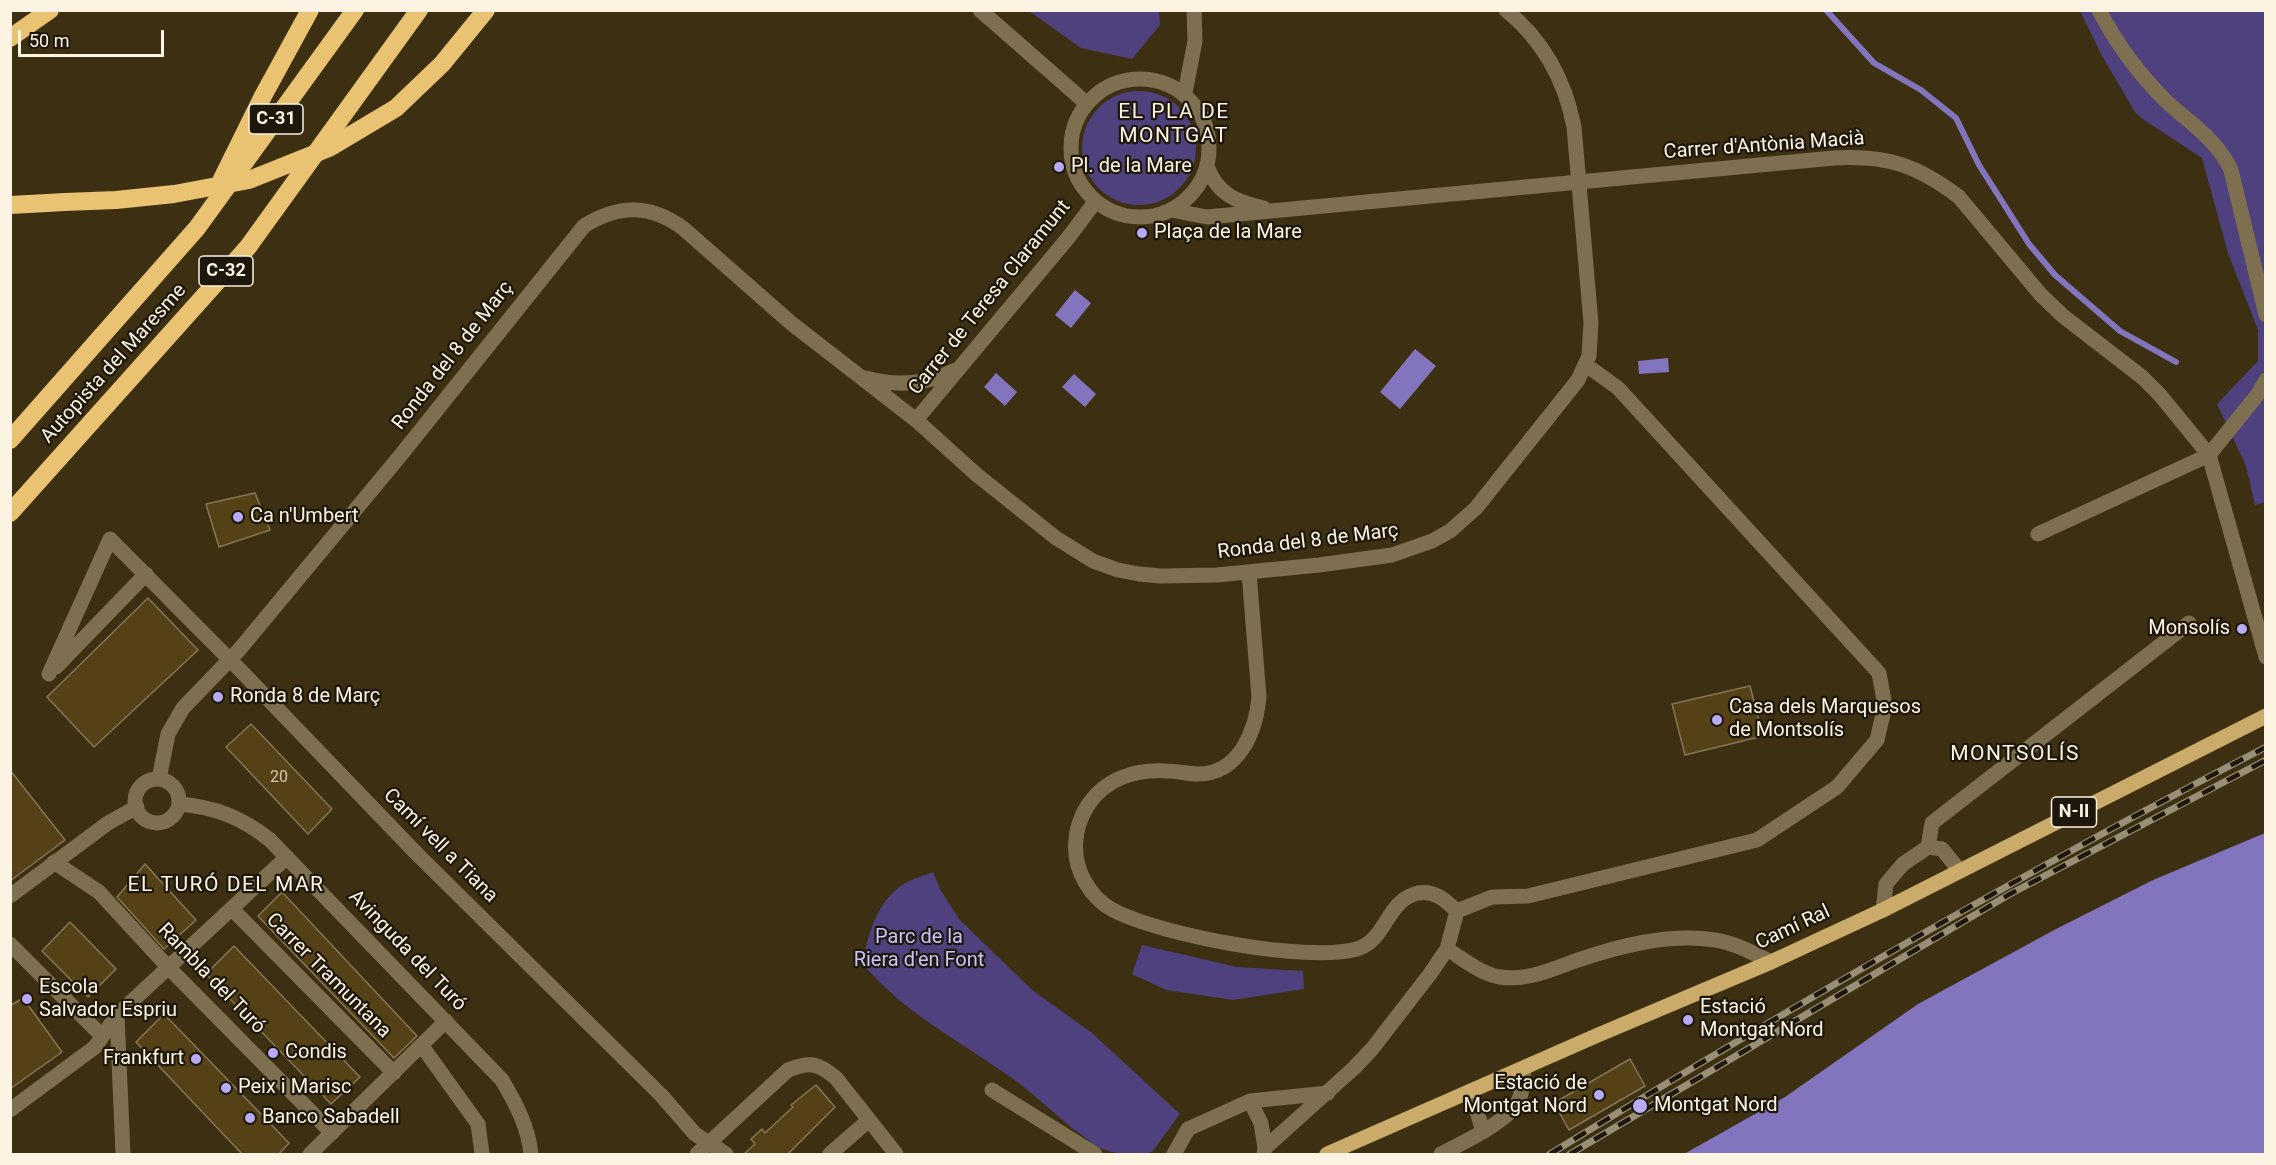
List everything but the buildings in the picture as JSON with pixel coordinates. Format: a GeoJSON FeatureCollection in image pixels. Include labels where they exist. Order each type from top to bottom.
{"type":"FeatureCollection","features":[{"type":"Feature","properties":{"kind":"highway"},"geometry":{"type":"LineString","coordinates":[[10,38],[50,10]]}},
{"type":"Feature","properties":{"kind":"highway"},"geometry":{"type":"LineString","coordinates":[[197,228],[263,96],[310,10]]}},
{"type":"Feature","properties":{"kind":"highway","name":"Autopista del Maresme"},"geometry":{"type":"LineString","coordinates":[[10,440],[197,228],[355,10]]}},
{"type":"Feature","properties":{"kind":"highway","name":"Autopista del Maresme"},"geometry":{"type":"LineString","coordinates":[[10,513],[248,247],[419,10]]}},
{"type":"Feature","properties":{"kind":"highway"},"geometry":{"type":"LineString","coordinates":[[10,205],[116,200],[174,194],[249,180],[329,148],[396,108],[442,64],[486,10]]}},
{"type":"Feature","properties":{"kind":"main road","name":"Camí Ral"},"geometry":{"type":"LineString","coordinates":[[1327,1155],[1771,962],[1883,910],[2265,716]]}},
{"type":"Feature","properties":{"kind":"street"},"geometry":{"type":"LineString","coordinates":[[980,10],[1085,102]]}},
{"type":"Feature","properties":{"kind":"street"},"geometry":{"type":"LineString","coordinates":[[1185,93],[1195,42],[1194,10]]}},
{"type":"Feature","properties":{"kind":"street","name":"Ronda del 8 de Març"},"geometry":{"type":"LineString","coordinates":[[159,779],[163,749],[175,720],[183,708],[229,659],[400,456],[584,226],[596,219],[625,210],[639,209],[668,217],[684,229],[791,323],[916,420],[977,475],[1056,538],[1093,561],[1118,570],[1161,576],[1249,573],[1392,555],[1412,550],[1441,536],[1476,508],[1578,380],[1586,365],[1591,344],[1574,127],[1569,102],[1561,80],[1536,40],[1506,10]]}},
{"type":"Feature","properties":{"kind":"street"},"geometry":{"type":"LineString","coordinates":[[2099,10],[2121,47],[2152,87],[2216,144],[2225,157],[2231,170],[2265,315]]}},
{"type":"Feature","properties":{"kind":"street"},"geometry":{"type":"LineString","coordinates":[[1140,79],[1162,82],[1185,93],[1196,102],[1203,114],[1208,129],[1209,147],[1207,166],[1199,184],[1188,199],[1172,210],[1159,215],[1132,217],[1112,212],[1095,202],[1081,184],[1074,166],[1073,141],[1076,120],[1085,102],[1100,89],[1116,82],[1140,79]]}},
{"type":"Feature","properties":{"kind":"street","name":"Carrer d'Antònia Macià"},"geometry":{"type":"LineString","coordinates":[[1172,210],[1207,217],[1872,157],[1912,168],[1959,197],[2041,295],[2063,316],[2148,383],[2209,455]]}},
{"type":"Feature","properties":{"kind":"street","name":"Carrer d'Antònia Macià"},"geometry":{"type":"LineString","coordinates":[[1207,166],[1212,180],[1234,199],[1276,210]]}},
{"type":"Feature","properties":{"kind":"street","name":"Carrer de Teresa Claramunt"},"geometry":{"type":"LineString","coordinates":[[916,420],[1068,238],[1095,202]]}},
{"type":"Feature","properties":{"kind":"street"},"geometry":{"type":"LineString","coordinates":[[1457,910],[1492,897],[1528,896],[1757,840],[1837,787],[1877,740],[1885,706],[1879,673],[1618,388],[1586,365]]}},
{"type":"Feature","properties":{"kind":"street","name":"Ronda del 8 de Març"},"geometry":{"type":"LineString","coordinates":[[858,375],[902,384],[919,383],[959,369]]}},
{"type":"Feature","properties":{"kind":"street"},"geometry":{"type":"LineString","coordinates":[[2038,534],[2209,455],[2258,394],[2265,380]]}},
{"type":"Feature","properties":{"kind":"street"},"geometry":{"type":"LineString","coordinates":[[2209,455],[2265,657]]}},
{"type":"Feature","properties":{"kind":"street","name":"Camí vell a Tiana"},"geometry":{"type":"LineString","coordinates":[[146,574],[49,674],[110,539],[146,574],[229,659],[418,855],[661,1095],[694,1134],[702,1149],[726,1155]]}},
{"type":"Feature","properties":{"kind":"street"},"geometry":{"type":"LineString","coordinates":[[1249,573],[1259,697],[1256,718],[1248,743],[1238,756],[1215,772],[1199,774],[1167,771],[1136,772],[1122,776],[1095,795],[1079,822],[1075,849],[1079,869],[1089,888],[1099,901],[1131,918],[1209,940],[1288,951],[1344,952],[1367,945],[1377,936],[1399,902],[1415,894],[1435,893],[1457,910]]}},
{"type":"Feature","properties":{"kind":"street"},"geometry":{"type":"LineString","coordinates":[[1928,847],[1932,823],[2189,623]]}},
{"type":"Feature","properties":{"kind":"street"},"geometry":{"type":"LineString","coordinates":[[159,779],[173,786],[179,804],[174,814],[161,822],[146,819],[137,807],[136,795],[142,785],[159,779]]}},
{"type":"Feature","properties":{"kind":"street","name":"Avinguda del Turó"},"geometry":{"type":"LineString","coordinates":[[179,804],[204,806],[241,819],[270,840],[502,1080],[516,1103],[524,1123],[531,1155]]}},
{"type":"Feature","properties":{"kind":"street"},"geometry":{"type":"LineString","coordinates":[[10,896],[108,823],[137,807]]}},
{"type":"Feature","properties":{"kind":"street"},"geometry":{"type":"LineString","coordinates":[[1883,910],[1886,884],[1904,864],[1928,847],[1942,849],[1959,870]]}},
{"type":"Feature","properties":{"kind":"street"},"geometry":{"type":"LineString","coordinates":[[10,1110],[94,1047],[117,1015],[286,857]]}},
{"type":"Feature","properties":{"kind":"street","name":"Rambla del Turó"},"geometry":{"type":"LineString","coordinates":[[54,862],[99,892],[168,968],[332,1133]]}},
{"type":"Feature","properties":{"kind":"street","name":"Carrer Tramuntana"},"geometry":{"type":"LineString","coordinates":[[232,909],[394,1073]]}},
{"type":"Feature","properties":{"kind":"street"},"geometry":{"type":"LineString","coordinates":[[1264,1151],[1372,1049],[1431,974],[1447,949],[1457,910]]}},
{"type":"Feature","properties":{"kind":"street"},"geometry":{"type":"LineString","coordinates":[[1447,949],[1497,977],[1522,978],[1547,973],[1615,948],[1649,941],[1682,939],[1716,940],[1745,949],[1771,962]]}},
{"type":"Feature","properties":{"kind":"street"},"geometry":{"type":"LineString","coordinates":[[10,944],[102,1036]]}},
{"type":"Feature","properties":{"kind":"street"},"geometry":{"type":"LineString","coordinates":[[117,1015],[123,1155]]}},
{"type":"Feature","properties":{"kind":"street"},"geometry":{"type":"LineString","coordinates":[[310,1155],[446,1021]]}},
{"type":"Feature","properties":{"kind":"street"},"geometry":{"type":"LineString","coordinates":[[422,1046],[478,1124],[482,1155]]}},
{"type":"Feature","properties":{"kind":"street"},"geometry":{"type":"LineString","coordinates":[[702,1149],[788,1070],[802,1064],[814,1064],[836,1078],[896,1155]]}},
{"type":"Feature","properties":{"kind":"street"},"geometry":{"type":"LineString","coordinates":[[1441,1155],[1483,1132],[1517,1105],[1522,1089],[1524,1068]]}},
{"type":"Feature","properties":{"kind":"street"},"geometry":{"type":"LineString","coordinates":[[992,1090],[1095,1155]]}},
{"type":"Feature","properties":{"kind":"street"},"geometry":{"type":"LineString","coordinates":[[1471,1091],[1483,1132]]}},
{"type":"Feature","properties":{"kind":"street"},"geometry":{"type":"LineString","coordinates":[[1174,1155],[1188,1129],[1250,1101],[1328,1093]]}},
{"type":"Feature","properties":{"kind":"street"},"geometry":{"type":"LineString","coordinates":[[1250,1101],[1261,1124],[1264,1151]]}},
{"type":"Feature","properties":{"kind":"street"},"geometry":{"type":"LineString","coordinates":[[830,1155],[869,1120]]}},
{"type":"Feature","properties":{"kind":"green space"},"geometry":{"type":"Polygon","coordinates":[[[1029,11],[1159,11],[1160,25],[1132,59],[1081,48],[1029,11]]]}},
{"type":"Feature","properties":{"kind":"green space"},"geometry":{"type":"Polygon","coordinates":[[[2080,11],[2265,11],[2265,502],[2255,505],[2246,466],[2217,404],[2258,361],[2258,330],[2228,253],[2202,158],[2135,112],[2102,56],[2080,11]]]}},
{"type":"Feature","properties":{"kind":"green space"},"geometry":{"type":"Polygon","coordinates":[[[1139,91],[1161,96],[1179,108],[1191,126],[1196,148],[1191,170],[1179,188],[1161,200],[1139,205],[1117,200],[1099,188],[1087,170],[1082,148],[1087,126],[1099,108],[1117,96],[1139,91]]]}},
{"type":"Feature","properties":{"kind":"green space","name":"Parc de la Riera d'en Font"},"geometry":{"type":"Polygon","coordinates":[[[933,872],[940,889],[959,919],[1031,989],[1092,1033],[1180,1114],[1152,1152],[1114,1153],[1097,1147],[1016,1081],[916,1013],[879,982],[863,964],[867,942],[875,920],[886,901],[902,885],[933,872]]]}},
{"type":"Feature","properties":{"kind":"green space"},"geometry":{"type":"Polygon","coordinates":[[[1142,945],[1237,967],[1303,971],[1304,989],[1233,1000],[1166,990],[1132,974],[1142,945]]]}},
{"type":"Feature","properties":{"kind":"shaded area"},"geometry":{"type":"Polygon","coordinates":[[[1075,290],[1091,303],[1071,328],[1055,315],[1075,290]]]}},
{"type":"Feature","properties":{"kind":"shaded area"},"geometry":{"type":"Polygon","coordinates":[[[1415,349],[1436,366],[1400,409],[1380,392],[1415,349]]]}},
{"type":"Feature","properties":{"kind":"shaded area"},"geometry":{"type":"Polygon","coordinates":[[[1668,358],[1669,372],[1639,374],[1638,361],[1668,358]]]}},
{"type":"Feature","properties":{"kind":"shaded area"},"geometry":{"type":"Polygon","coordinates":[[[996,373],[1017,392],[1005,406],[984,387],[996,373]]]}},
{"type":"Feature","properties":{"kind":"shaded area"},"geometry":{"type":"Polygon","coordinates":[[[1074,374],[1096,394],[1085,407],[1062,387],[1074,374]]]}},
{"type":"Feature","properties":{"kind":"shaded area"},"geometry":{"type":"Polygon","coordinates":[[[2265,833],[2265,1154],[1684,1154],[1785,1097],[1918,1004],[2056,929],[2153,880],[2265,833]]]}},
{"type":"Feature","properties":{"kind":"waterway"},"geometry":{"type":"LineString","coordinates":[[1826,10],[1874,63],[1921,90],[1956,118],[1979,165],[2029,244],[2055,275],[2120,331],[2176,362]]}},
{"type":"Feature","properties":{"kind":"railway"},"geometry":{"type":"LineString","coordinates":[[1550,1154],[1904,944],[2266,747]]}},
{"type":"Feature","properties":{"kind":"railway"},"geometry":{"type":"LineString","coordinates":[[1570,1154],[2010,894],[2266,760]]}},
{"type":"Feature","properties":{"kind":"place","name":"Pl. de la Mare"},"geometry":{"type":"Point","coordinates":[1059,167]}},
{"type":"Feature","properties":{"kind":"place","name":"Plaça de la Mare"},"geometry":{"type":"Point","coordinates":[1142,233]}},
{"type":"Feature","properties":{"kind":"place","name":"Ca n'Umbert"},"geometry":{"type":"Point","coordinates":[238,517]}},
{"type":"Feature","properties":{"kind":"place","name":"Monsolís"},"geometry":{"type":"Point","coordinates":[2242,629]}},
{"type":"Feature","properties":{"kind":"place","name":"Ronda 8 de Març"},"geometry":{"type":"Point","coordinates":[218,697]}},
{"type":"Feature","properties":{"kind":"place","name":"Casa dels Marquesos de Montsolís"},"geometry":{"type":"Point","coordinates":[1717,720]}},
{"type":"Feature","properties":{"kind":"place","name":"Escola Salvador Espriu"},"geometry":{"type":"Point","coordinates":[27,999]}},
{"type":"Feature","properties":{"kind":"place","name":"Estació Montgat Nord"},"geometry":{"type":"Point","coordinates":[1688,1020]}},
{"type":"Feature","properties":{"kind":"place","name":"Condis"},"geometry":{"type":"Point","coordinates":[273,1053]}},
{"type":"Feature","properties":{"kind":"place","name":"Frankfurt"},"geometry":{"type":"Point","coordinates":[196,1059]}},
{"type":"Feature","properties":{"kind":"place","name":"Peix i Marisc"},"geometry":{"type":"Point","coordinates":[226,1088]}},
{"type":"Feature","properties":{"kind":"place","name":"Estació de Montgat Nord"},"geometry":{"type":"Point","coordinates":[1599,1095]}},
{"type":"Feature","properties":{"kind":"place","name":"Montgat Nord"},"geometry":{"type":"Point","coordinates":[1640,1106]}},
{"type":"Feature","properties":{"kind":"place","name":"Banco Sabadell"},"geometry":{"type":"Point","coordinates":[250,1118]}},
{"type":"Feature","properties":{"kind":"district","name":"EL PLA DE MONTGAT"},"geometry":{"type":"Point","coordinates":[1174,125]}},
{"type":"Feature","properties":{"kind":"district","name":"MONTSOLÍS"},"geometry":{"type":"Point","coordinates":[2015,755]}},
{"type":"Feature","properties":{"kind":"district","name":"EL TURÓ DEL MAR"},"geometry":{"type":"Point","coordinates":[226,886]}}]}
